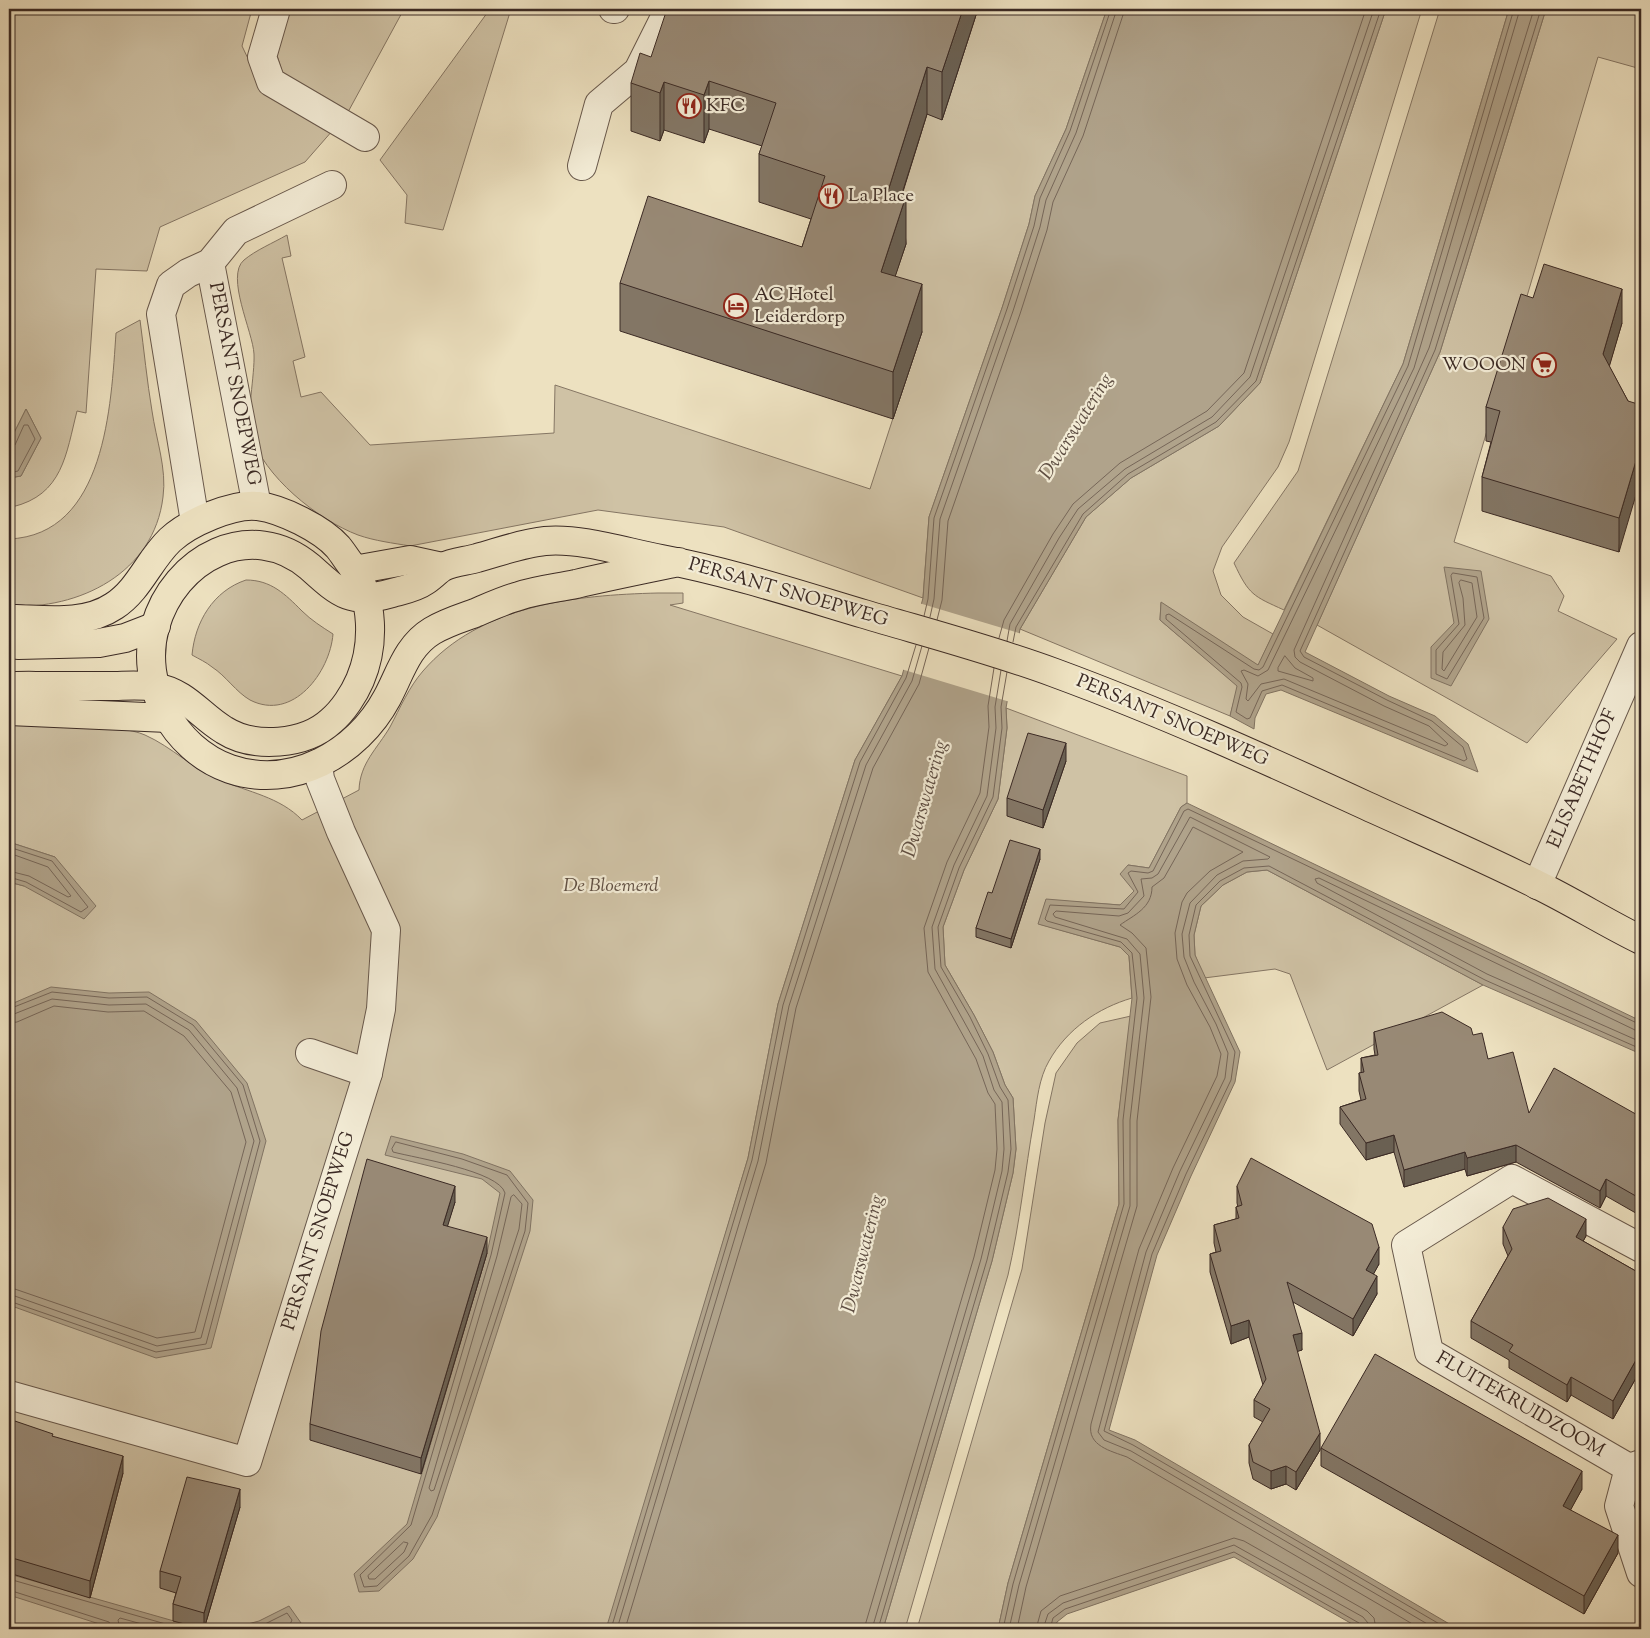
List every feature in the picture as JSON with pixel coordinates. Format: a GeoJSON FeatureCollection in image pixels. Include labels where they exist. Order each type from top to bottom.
{"type":"FeatureCollection","features":[{"type":"Feature","properties":{"kind":"main road"},"geometry":{"type":"LineString","coordinates":[[9,622],[16,619],[71,620],[96,614],[113,607],[128,596],[170,540],[196,522],[236,508],[257,506],[285,514],[313,528],[338,546],[354,570],[365,600],[371,629],[367,662],[359,683],[347,702],[332,721],[315,732],[291,740],[261,742],[240,738],[223,730],[187,699],[155,687],[9,687]]}},
{"type":"Feature","properties":{"kind":"main road"},"geometry":{"type":"LineString","coordinates":[[196,522],[203,560]]}},
{"type":"Feature","properties":{"kind":"main road","name":"PERSANT SNOEPWEG"},"geometry":{"type":"LineString","coordinates":[[365,600],[420,585],[442,568],[541,541],[568,541],[679,562],[778,588],[1053,672],[1259,757],[1538,885],[1641,940]]}},
{"type":"Feature","properties":{"kind":"main road"},"geometry":{"type":"LineString","coordinates":[[315,732],[318,764],[298,772],[274,776],[231,769],[208,759],[188,743],[168,718],[155,687],[152,666],[156,626],[165,603],[176,587],[203,560],[239,544],[262,544],[298,558],[341,594],[365,600]]}},
{"type":"Feature","properties":{"kind":"main road","name":"PERSANT SNOEPWEG"},"geometry":{"type":"LineString","coordinates":[[354,570],[410,560],[442,568]]}},
{"type":"Feature","properties":{"kind":"main road","name":"PERSANT SNOEPWEG"},"geometry":{"type":"LineString","coordinates":[[318,764],[343,749],[373,718],[386,700],[411,650],[428,633],[520,595],[679,562]]}},
{"type":"Feature","properties":{"kind":"main road"},"geometry":{"type":"LineString","coordinates":[[9,641],[18,645],[100,643],[125,638],[156,626]]}},
{"type":"Feature","properties":{"kind":"main road"},"geometry":{"type":"LineString","coordinates":[[9,711],[168,718]]}},
{"type":"Feature","properties":{"kind":"street"},"geometry":{"type":"LineString","coordinates":[[276,9],[262,57],[271,82],[365,137]]}},
{"type":"Feature","properties":{"kind":"street"},"geometry":{"type":"LineString","coordinates":[[582,166],[599,104],[638,70],[668,9]]}},
{"type":"Feature","properties":{"kind":"street","name":"PERSANT SNOEPWEG"},"geometry":{"type":"LineString","coordinates":[[196,522],[161,314],[171,285],[188,273],[210,263],[236,231],[332,185]]}},
{"type":"Feature","properties":{"kind":"street","name":"PERSANT SNOEPWEG"},"geometry":{"type":"LineString","coordinates":[[210,263],[257,506]]}},
{"type":"Feature","properties":{"kind":"street","name":"ELISABETHHOF"},"geometry":{"type":"LineString","coordinates":[[1538,885],[1641,646]]}},
{"type":"Feature","properties":{"kind":"street","name":"PERSANT SNOEPWEG"},"geometry":{"type":"LineString","coordinates":[[9,1395],[247,1462],[368,1073],[381,1009],[386,930],[341,832],[320,779],[318,764]]}},
{"type":"Feature","properties":{"kind":"street"},"geometry":{"type":"LineString","coordinates":[[310,1053],[368,1073]]}},
{"type":"Feature","properties":{"kind":"street","name":"FLUITEKRUIDZOOM"},"geometry":{"type":"LineString","coordinates":[[1641,1248],[1512,1179],[1406,1245],[1429,1352],[1635,1466],[1619,1506],[1641,1573]]}},
{"type":"Feature","properties":{"kind":"green space"},"geometry":{"type":"Polygon","coordinates":[[[9,9],[252,9],[242,46],[262,88],[333,130],[305,162],[160,227],[147,271],[96,269],[86,413],[77,411],[65,457],[52,483],[42,493],[29,501],[12,507],[9,507],[9,478],[21,476],[41,438],[26,409],[9,443],[9,9]]]}},
{"type":"Feature","properties":{"kind":"green space"},"geometry":{"type":"Polygon","coordinates":[[[287,9],[404,9],[348,112],[284,77],[274,46],[287,9]]]}},
{"type":"Feature","properties":{"kind":"green space"},"geometry":{"type":"Polygon","coordinates":[[[490,9],[511,9],[443,230],[405,223],[407,195],[380,160],[490,9]]]}},
{"type":"Feature","properties":{"kind":"green space"},"geometry":{"type":"Polygon","coordinates":[[[960,9],[1107,9],[1066,129],[1035,196],[1029,224],[1002,308],[929,517],[923,598],[724,527],[598,510],[410,546],[377,540],[342,528],[310,508],[280,480],[257,450],[250,427],[253,344],[242,305],[237,278],[239,268],[244,260],[287,235],[291,256],[282,258],[305,357],[293,361],[301,397],[321,392],[370,445],[554,433],[555,385],[870,489],[921,332],[867,315],[888,238],[927,114],[942,119],[976,15],[960,9]]]}},
{"type":"Feature","properties":{"kind":"green space"},"geometry":{"type":"Polygon","coordinates":[[[1386,9],[1422,9],[1289,442],[1278,467],[1222,547],[1213,571],[1221,595],[1243,617],[1273,634],[1258,666],[1161,603],[1160,620],[1238,686],[1230,716],[1020,629],[1086,517],[1131,478],[1219,426],[1260,383],[1386,9]]]}},
{"type":"Feature","properties":{"kind":"green space"},"geometry":{"type":"Polygon","coordinates":[[[1440,9],[1509,9],[1403,364],[1284,610],[1253,593],[1244,582],[1234,563],[1298,471],[1440,9]]]}},
{"type":"Feature","properties":{"kind":"green space"},"geometry":{"type":"Polygon","coordinates":[[[1546,9],[1641,9],[1641,69],[1598,57],[1454,542],[1551,576],[1564,596],[1558,611],[1617,639],[1527,743],[1317,625],[1440,352],[1546,9]]]}},
{"type":"Feature","properties":{"kind":"green space"},"geometry":{"type":"Polygon","coordinates":[[[140,320],[150,400],[164,476],[163,497],[157,524],[145,547],[129,566],[109,582],[86,593],[61,601],[35,606],[9,606],[9,539],[41,532],[66,515],[84,491],[97,462],[106,429],[116,333],[140,320]]]}},
{"type":"Feature","properties":{"kind":"green space"},"geometry":{"type":"Polygon","coordinates":[[[246,580],[263,582],[277,589],[309,617],[333,634],[325,663],[317,677],[306,690],[294,699],[281,704],[266,705],[250,700],[217,671],[192,655],[197,631],[208,609],[224,592],[246,580]]]}},
{"type":"Feature","properties":{"kind":"green space","name":"De Bloemerd"},"geometry":{"type":"Polygon","coordinates":[[[683,593],[683,603],[670,605],[902,676],[855,760],[778,1004],[748,1158],[608,1629],[9,1629],[9,882],[24,886],[55,857],[9,842],[9,723],[99,726],[133,731],[155,740],[210,775],[274,800],[302,820],[359,790],[362,772],[366,764],[390,727],[413,684],[423,671],[446,649],[472,631],[501,618],[531,608],[562,601],[626,594],[683,593]]]}},
{"type":"Feature","properties":{"kind":"green space"},"geometry":{"type":"Polygon","coordinates":[[[1006,708],[1187,776],[1187,803],[1181,807],[1149,868],[1128,865],[1134,891],[1120,905],[1046,900],[1039,924],[1120,947],[1129,956],[1132,998],[1119,1002],[1084,1021],[1056,1050],[1046,1068],[1037,1097],[1019,1217],[1008,1275],[905,1629],[883,1629],[992,1261],[1013,1173],[1016,1149],[1013,1098],[1005,1085],[993,1052],[945,965],[943,927],[964,870],[998,799],[1007,728],[1006,708]]]}},
{"type":"Feature","properties":{"kind":"green space"},"geometry":{"type":"Polygon","coordinates":[[[1267,870],[1483,985],[1327,1070],[1290,974],[1275,969],[1204,978],[1195,955],[1194,935],[1201,906],[1223,885],[1247,872],[1267,870]]]}},
{"type":"Feature","properties":{"kind":"green space"},"geometry":{"type":"Polygon","coordinates":[[[1131,1016],[1118,1120],[1119,1204],[1008,1583],[998,1629],[917,1629],[1022,1269],[1045,1123],[1056,1073],[1077,1043],[1100,1023],[1131,1016]]]}},
{"type":"Feature","properties":{"kind":"water","name":"Dwarswatering"},"geometry":{"type":"Polygon","coordinates":[[[1107,9],[1386,9],[1260,383],[1219,426],[1131,478],[1086,517],[1020,629],[1006,708],[1007,728],[998,799],[964,870],[943,927],[945,965],[993,1052],[1005,1085],[1013,1098],[1016,1149],[1013,1173],[992,1261],[883,1629],[606,1629],[748,1158],[778,1004],[855,760],[902,676],[923,598],[929,517],[1002,308],[1029,224],[1035,196],[1066,129],[1107,9]]]}},
{"type":"Feature","properties":{"kind":"water"},"geometry":{"type":"Polygon","coordinates":[[[1509,9],[1546,9],[1440,352],[1305,652],[1389,696],[1435,716],[1468,744],[1478,772],[1281,690],[1266,694],[1255,718],[1254,729],[1230,716],[1237,686],[1160,620],[1161,602],[1258,665],[1403,364],[1509,9]]]}},
{"type":"Feature","properties":{"kind":"water"},"geometry":{"type":"Polygon","coordinates":[[[26,409],[41,438],[21,476],[9,478],[9,443],[26,409]]]}},
{"type":"Feature","properties":{"kind":"water"},"geometry":{"type":"Polygon","coordinates":[[[1444,567],[1481,571],[1489,619],[1451,686],[1431,678],[1431,647],[1454,623],[1444,567]]]}},
{"type":"Feature","properties":{"kind":"water"},"geometry":{"type":"Polygon","coordinates":[[[1187,803],[1641,1021],[1641,1054],[1483,985],[1267,870],[1247,872],[1223,885],[1201,906],[1194,935],[1195,955],[1240,1052],[1235,1082],[1157,1255],[1109,1430],[1135,1440],[1458,1629],[1361,1629],[1234,1557],[1067,1614],[1057,1622],[1054,1629],[998,1629],[1008,1583],[1119,1204],[1118,1120],[1132,998],[1129,956],[1120,947],[1038,924],[1046,899],[1120,905],[1134,891],[1120,874],[1128,865],[1149,868],[1181,807],[1187,803]]]}},
{"type":"Feature","properties":{"kind":"water"},"geometry":{"type":"Polygon","coordinates":[[[9,842],[55,857],[96,906],[84,919],[24,886],[9,882],[9,842]]]}},
{"type":"Feature","properties":{"kind":"water"},"geometry":{"type":"Polygon","coordinates":[[[51,987],[109,993],[149,992],[196,1021],[247,1083],[266,1141],[211,1348],[156,1358],[9,1305],[9,1005],[51,987]]]}},
{"type":"Feature","properties":{"kind":"water"},"geometry":{"type":"Polygon","coordinates":[[[391,1136],[463,1154],[510,1171],[533,1200],[530,1231],[437,1517],[413,1559],[379,1591],[359,1592],[354,1574],[407,1524],[487,1253],[500,1193],[482,1179],[385,1155],[391,1136]]]}},
{"type":"Feature","properties":{"kind":"water"},"geometry":{"type":"Polygon","coordinates":[[[9,1574],[202,1629],[115,1629],[9,1595],[9,1574]]]}},
{"type":"Feature","properties":{"kind":"water"},"geometry":{"type":"Polygon","coordinates":[[[289,1606],[301,1623],[290,1629],[229,1629],[259,1621],[289,1606]]]}},
{"type":"Feature","properties":{"kind":"pier"},"geometry":{"type":"Polygon","coordinates":[[[919,603],[1022,634],[1010,702],[901,669],[919,603]]]}},
{"type":"Feature","properties":{"kind":"building"},"geometry":{"type":"Polygon","coordinates":[[[667,9],[963,9],[942,72],[927,67],[888,191],[906,196],[881,272],[922,284],[893,372],[620,283],[648,196],[802,247],[825,176],[759,154],[776,103],[709,81],[704,95],[664,82],[660,93],[631,83],[640,53],[651,57],[667,9]]]}},
{"type":"Feature","properties":{"kind":"building"},"geometry":{"type":"Polygon","coordinates":[[[1544,264],[1622,289],[1603,354],[1628,401],[1641,405],[1641,444],[1619,518],[1482,477],[1500,411],[1486,407],[1521,294],[1533,298],[1544,264]]]}},
{"type":"Feature","properties":{"kind":"building"},"geometry":{"type":"Polygon","coordinates":[[[1028,733],[1066,743],[1043,810],[1007,798],[1028,733]]]}},
{"type":"Feature","properties":{"kind":"building"},"geometry":{"type":"Polygon","coordinates":[[[1010,840],[1040,849],[1011,939],[976,928],[988,892],[992,893],[1010,840]]]}},
{"type":"Feature","properties":{"kind":"building"},"geometry":{"type":"Polygon","coordinates":[[[1442,1012],[1471,1028],[1473,1035],[1482,1033],[1488,1059],[1513,1052],[1529,1113],[1554,1068],[1641,1117],[1641,1199],[1606,1179],[1600,1191],[1516,1145],[1467,1158],[1465,1152],[1404,1170],[1394,1135],[1366,1143],[1340,1107],[1366,1099],[1359,1073],[1364,1072],[1361,1058],[1378,1055],[1374,1032],[1442,1012]]]}},
{"type":"Feature","properties":{"kind":"building"},"geometry":{"type":"Polygon","coordinates":[[[1251,1158],[1372,1224],[1379,1247],[1366,1270],[1377,1276],[1353,1319],[1287,1282],[1302,1333],[1293,1335],[1320,1433],[1296,1472],[1286,1466],[1271,1471],[1253,1462],[1249,1445],[1270,1409],[1254,1400],[1266,1379],[1249,1320],[1231,1326],[1210,1254],[1221,1251],[1214,1225],[1239,1218],[1236,1207],[1242,1205],[1237,1186],[1251,1158]]]}},
{"type":"Feature","properties":{"kind":"building"},"geometry":{"type":"Polygon","coordinates":[[[367,1159],[455,1186],[443,1225],[487,1237],[421,1458],[310,1424],[321,1331],[367,1159]]]}},
{"type":"Feature","properties":{"kind":"building"},"geometry":{"type":"Polygon","coordinates":[[[1548,1198],[1586,1219],[1576,1237],[1641,1274],[1641,1351],[1613,1401],[1571,1377],[1567,1385],[1509,1351],[1513,1345],[1471,1321],[1512,1249],[1503,1227],[1513,1209],[1548,1198]]]}},
{"type":"Feature","properties":{"kind":"building"},"geometry":{"type":"Polygon","coordinates":[[[1375,1354],[1582,1471],[1563,1506],[1618,1535],[1584,1596],[1321,1448],[1375,1354]]]}},
{"type":"Feature","properties":{"kind":"building"},"geometry":{"type":"Polygon","coordinates":[[[9,1419],[53,1434],[52,1436],[123,1456],[90,1581],[9,1557],[9,1419]]]}},
{"type":"Feature","properties":{"kind":"building"},"geometry":{"type":"Polygon","coordinates":[[[187,1477],[240,1489],[204,1613],[173,1604],[181,1577],[160,1571],[187,1477]]]}},
{"type":"Feature","properties":{"kind":"place","name":"KFC"},"geometry":{"type":"Point","coordinates":[689,106]}},
{"type":"Feature","properties":{"kind":"place","name":"La Place"},"geometry":{"type":"Point","coordinates":[831,196]}},
{"type":"Feature","properties":{"kind":"place","name":"AC Hotel Leiderdorp"},"geometry":{"type":"Point","coordinates":[736,306]}},
{"type":"Feature","properties":{"kind":"place","name":"WOOON"},"geometry":{"type":"Point","coordinates":[1544,365]}}]}
